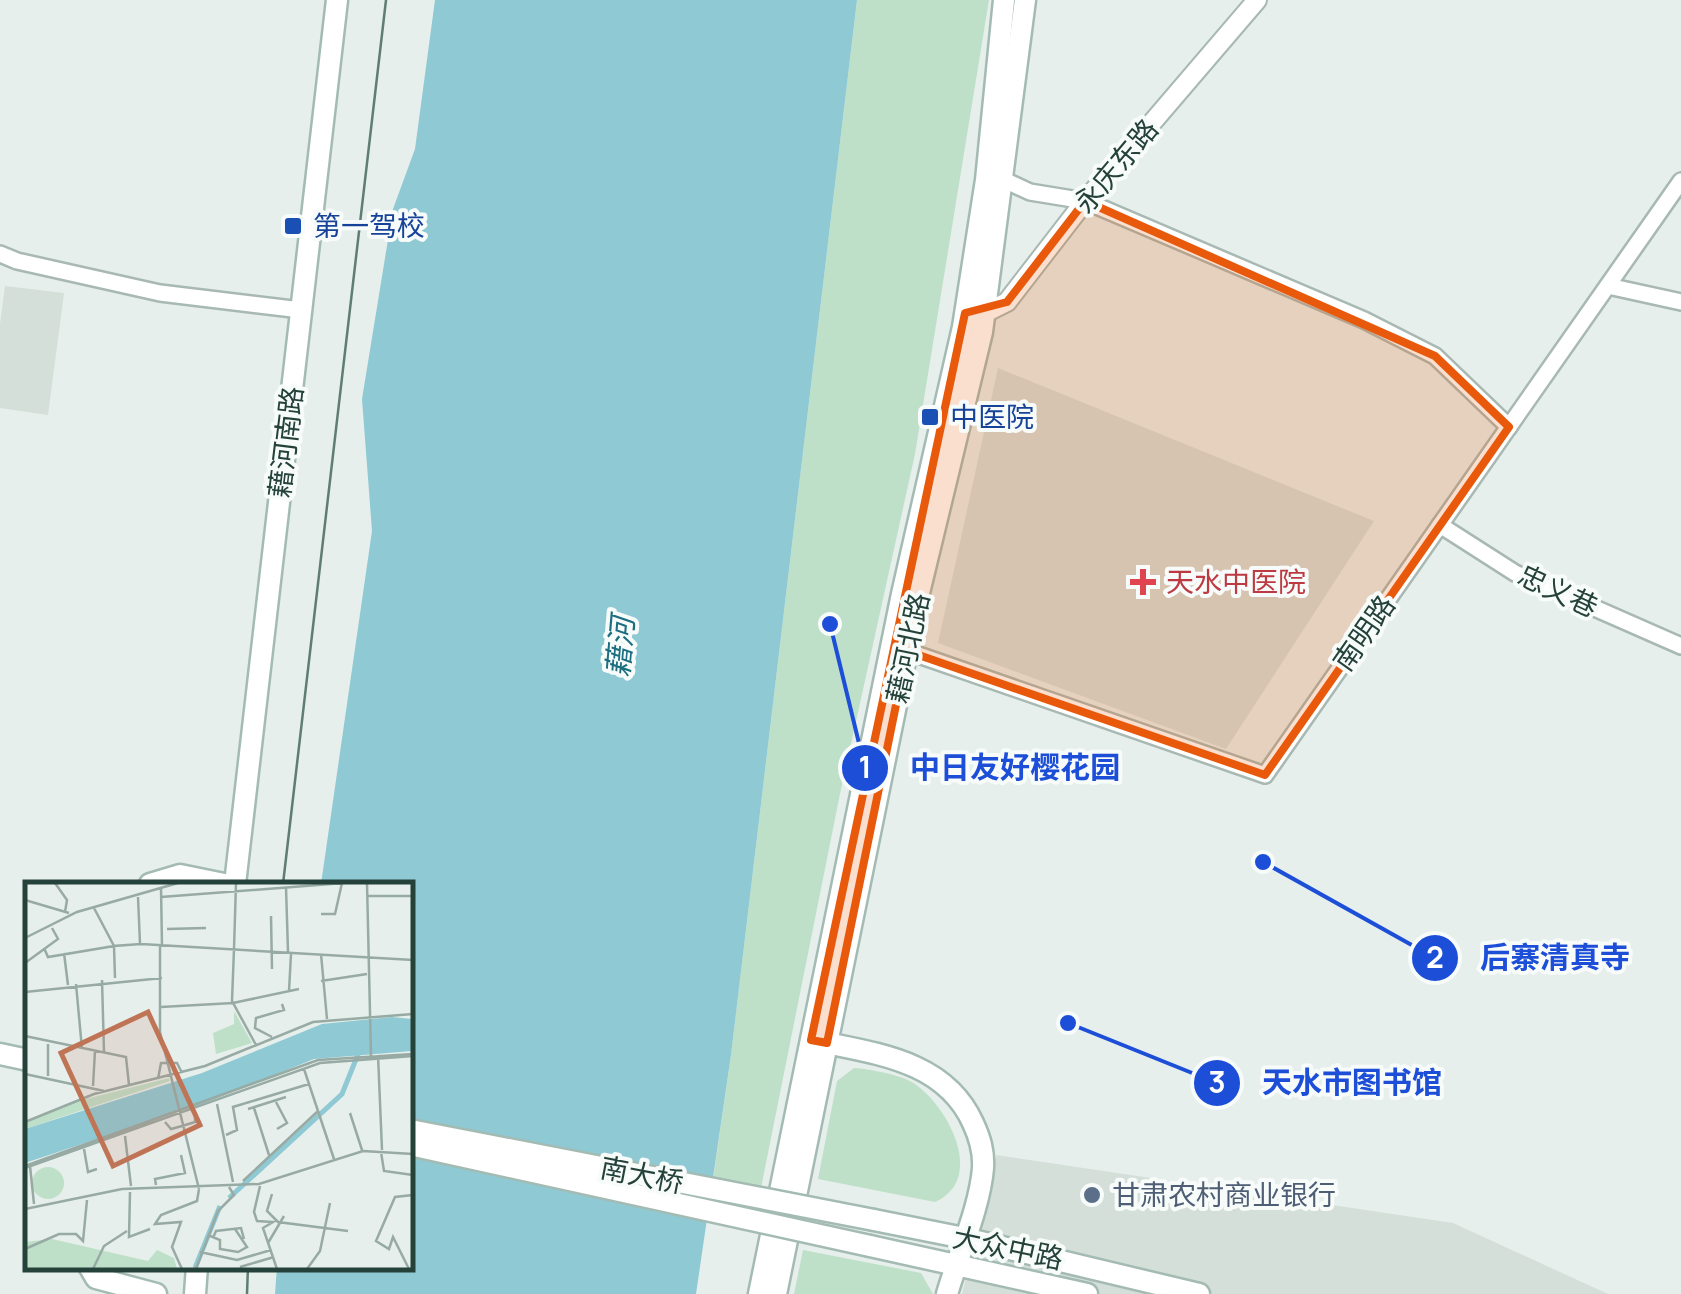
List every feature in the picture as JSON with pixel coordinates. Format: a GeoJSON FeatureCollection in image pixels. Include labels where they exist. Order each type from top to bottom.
{"type":"FeatureCollection","features":[{"type":"Feature","properties":{"kind":"main road","name":"藉河南路"},"geometry":{"type":"LineString","coordinates":[[234,882],[337,0]]}},
{"type":"Feature","properties":{"kind":"main road","name":"藉河北路"},"geometry":{"type":"LineString","coordinates":[[994,179],[1004,0]]}},
{"type":"Feature","properties":{"kind":"main road","name":"藉河北路"},"geometry":{"type":"LineString","coordinates":[[759,1294],[907,651],[975,313],[1025,0]]}},
{"type":"Feature","properties":{"kind":"main road","name":"藉河北路"},"geometry":{"type":"LineString","coordinates":[[776,1294],[902,594],[975,313]]}},
{"type":"Feature","properties":{"kind":"main road"},"geometry":{"type":"LineString","coordinates":[[157,882],[180,875],[214,882]]}},
{"type":"Feature","properties":{"kind":"main road"},"geometry":{"type":"LineString","coordinates":[[819,1041],[903,1060],[938,1078],[965,1106],[982,1142],[983,1170],[947,1294]]}},
{"type":"Feature","properties":{"kind":"main road"},"geometry":{"type":"LineString","coordinates":[[0,1054],[25,1059]]}},
{"type":"Feature","properties":{"kind":"main road","name":"南大桥"},"geometry":{"type":"LineString","coordinates":[[412,1130],[874,1220]]}},
{"type":"Feature","properties":{"kind":"main road","name":"南大桥"},"geometry":{"type":"LineString","coordinates":[[412,1145],[870,1246]]}},
{"type":"Feature","properties":{"kind":"main road","name":"大众中路"},"geometry":{"type":"LineString","coordinates":[[874,1220],[1199,1294]]}},
{"type":"Feature","properties":{"kind":"main road","name":"大众中路"},"geometry":{"type":"LineString","coordinates":[[870,1246],[1087,1294]]}},
{"type":"Feature","properties":{"kind":"main road"},"geometry":{"type":"LineString","coordinates":[[91,1269],[96,1278],[156,1294]]}},
{"type":"Feature","properties":{"kind":"main road"},"geometry":{"type":"LineString","coordinates":[[195,1294],[197,1269]]}},
{"type":"Feature","properties":{"kind":"street","name":"永庆东路"},"geometry":{"type":"LineString","coordinates":[[975,313],[1007,302],[1085,201],[1257,0]]}},
{"type":"Feature","properties":{"kind":"street"},"geometry":{"type":"LineString","coordinates":[[994,179],[1030,192],[1085,201],[1364,320],[1434,356],[1509,428]]}},
{"type":"Feature","properties":{"kind":"street","name":"南明路"},"geometry":{"type":"LineString","coordinates":[[907,651],[1265,775],[1681,181]]}},
{"type":"Feature","properties":{"kind":"street"},"geometry":{"type":"LineString","coordinates":[[0,254],[17,262],[160,293],[301,310]]}},
{"type":"Feature","properties":{"kind":"street"},"geometry":{"type":"LineString","coordinates":[[1608,286],[1681,302]]}},
{"type":"Feature","properties":{"kind":"street","name":"忠义巷"},"geometry":{"type":"LineString","coordinates":[[1440,525],[1516,573],[1681,646]]}},
{"type":"Feature","properties":{"kind":"highlighted area"},"geometry":{"type":"Polygon","coordinates":[[[1085,201],[1435,356],[1509,427],[1265,775],[907,651],[827,1043],[811,1040],[965,313],[1007,302],[1085,201]]]}},
{"type":"Feature","properties":{"kind":"shaded area"},"geometry":{"type":"Polygon","coordinates":[[[5,286],[64,293],[48,415],[0,408],[0,324],[5,286]]]}},
{"type":"Feature","properties":{"kind":"shaded area","name":"天水中医院"},"geometry":{"type":"Polygon","coordinates":[[[998,368],[1374,521],[1226,749],[938,643],[998,368]]]}},
{"type":"Feature","properties":{"kind":"shaded area"},"geometry":{"type":"Polygon","coordinates":[[[996,1155],[1453,1223],[1608,1294],[962,1294],[996,1155]]]}},
{"type":"Feature","properties":{"kind":"green space"},"geometry":{"type":"Polygon","coordinates":[[[857,0],[989,0],[915,454],[840,794],[761,1188],[713,1180],[857,0]]]}},
{"type":"Feature","properties":{"kind":"green space"},"geometry":{"type":"Polygon","coordinates":[[[854,1068],[909,1081],[940,1109],[957,1143],[960,1161],[958,1177],[950,1191],[935,1202],[818,1179],[837,1081],[854,1068]]]}},
{"type":"Feature","properties":{"kind":"green space"},"geometry":{"type":"Polygon","coordinates":[[[803,1250],[921,1273],[933,1294],[794,1294],[803,1250]]]}},
{"type":"Feature","properties":{"kind":"water","name":"藉河"},"geometry":{"type":"Polygon","coordinates":[[[435,0],[857,0],[731,1055],[696,1294],[275,1294],[277,1269],[412,1269],[412,882],[321,882],[372,531],[362,399],[393,209],[415,149],[435,0]]]}},
{"type":"Feature","properties":{"kind":"tram line"},"geometry":{"type":"LineString","coordinates":[[283,882],[386,0]]}},
{"type":"Feature","properties":{"kind":"tram line"},"geometry":{"type":"LineString","coordinates":[[247,1294],[248,1269]]}},
{"type":"Feature","properties":{"kind":"place","name":"第一驾校"},"geometry":{"type":"Point","coordinates":[293,226]}},
{"type":"Feature","properties":{"kind":"place","name":"中医院"},"geometry":{"type":"Point","coordinates":[930,417]}},
{"type":"Feature","properties":{"kind":"place","name":"天水中医院"},"geometry":{"type":"Point","coordinates":[1143,582]}},
{"type":"Feature","properties":{"kind":"place","name":"中日友好樱花园"},"geometry":{"type":"Point","coordinates":[830,624]}},
{"type":"Feature","properties":{"kind":"place","name":"后寨清真寺"},"geometry":{"type":"Point","coordinates":[1263,862]}},
{"type":"Feature","properties":{"kind":"place","name":"天水市图书馆"},"geometry":{"type":"Point","coordinates":[1068,1023]}},
{"type":"Feature","properties":{"kind":"place","name":"甘肃农村商业银行"},"geometry":{"type":"Point","coordinates":[1092,1195]}}]}
